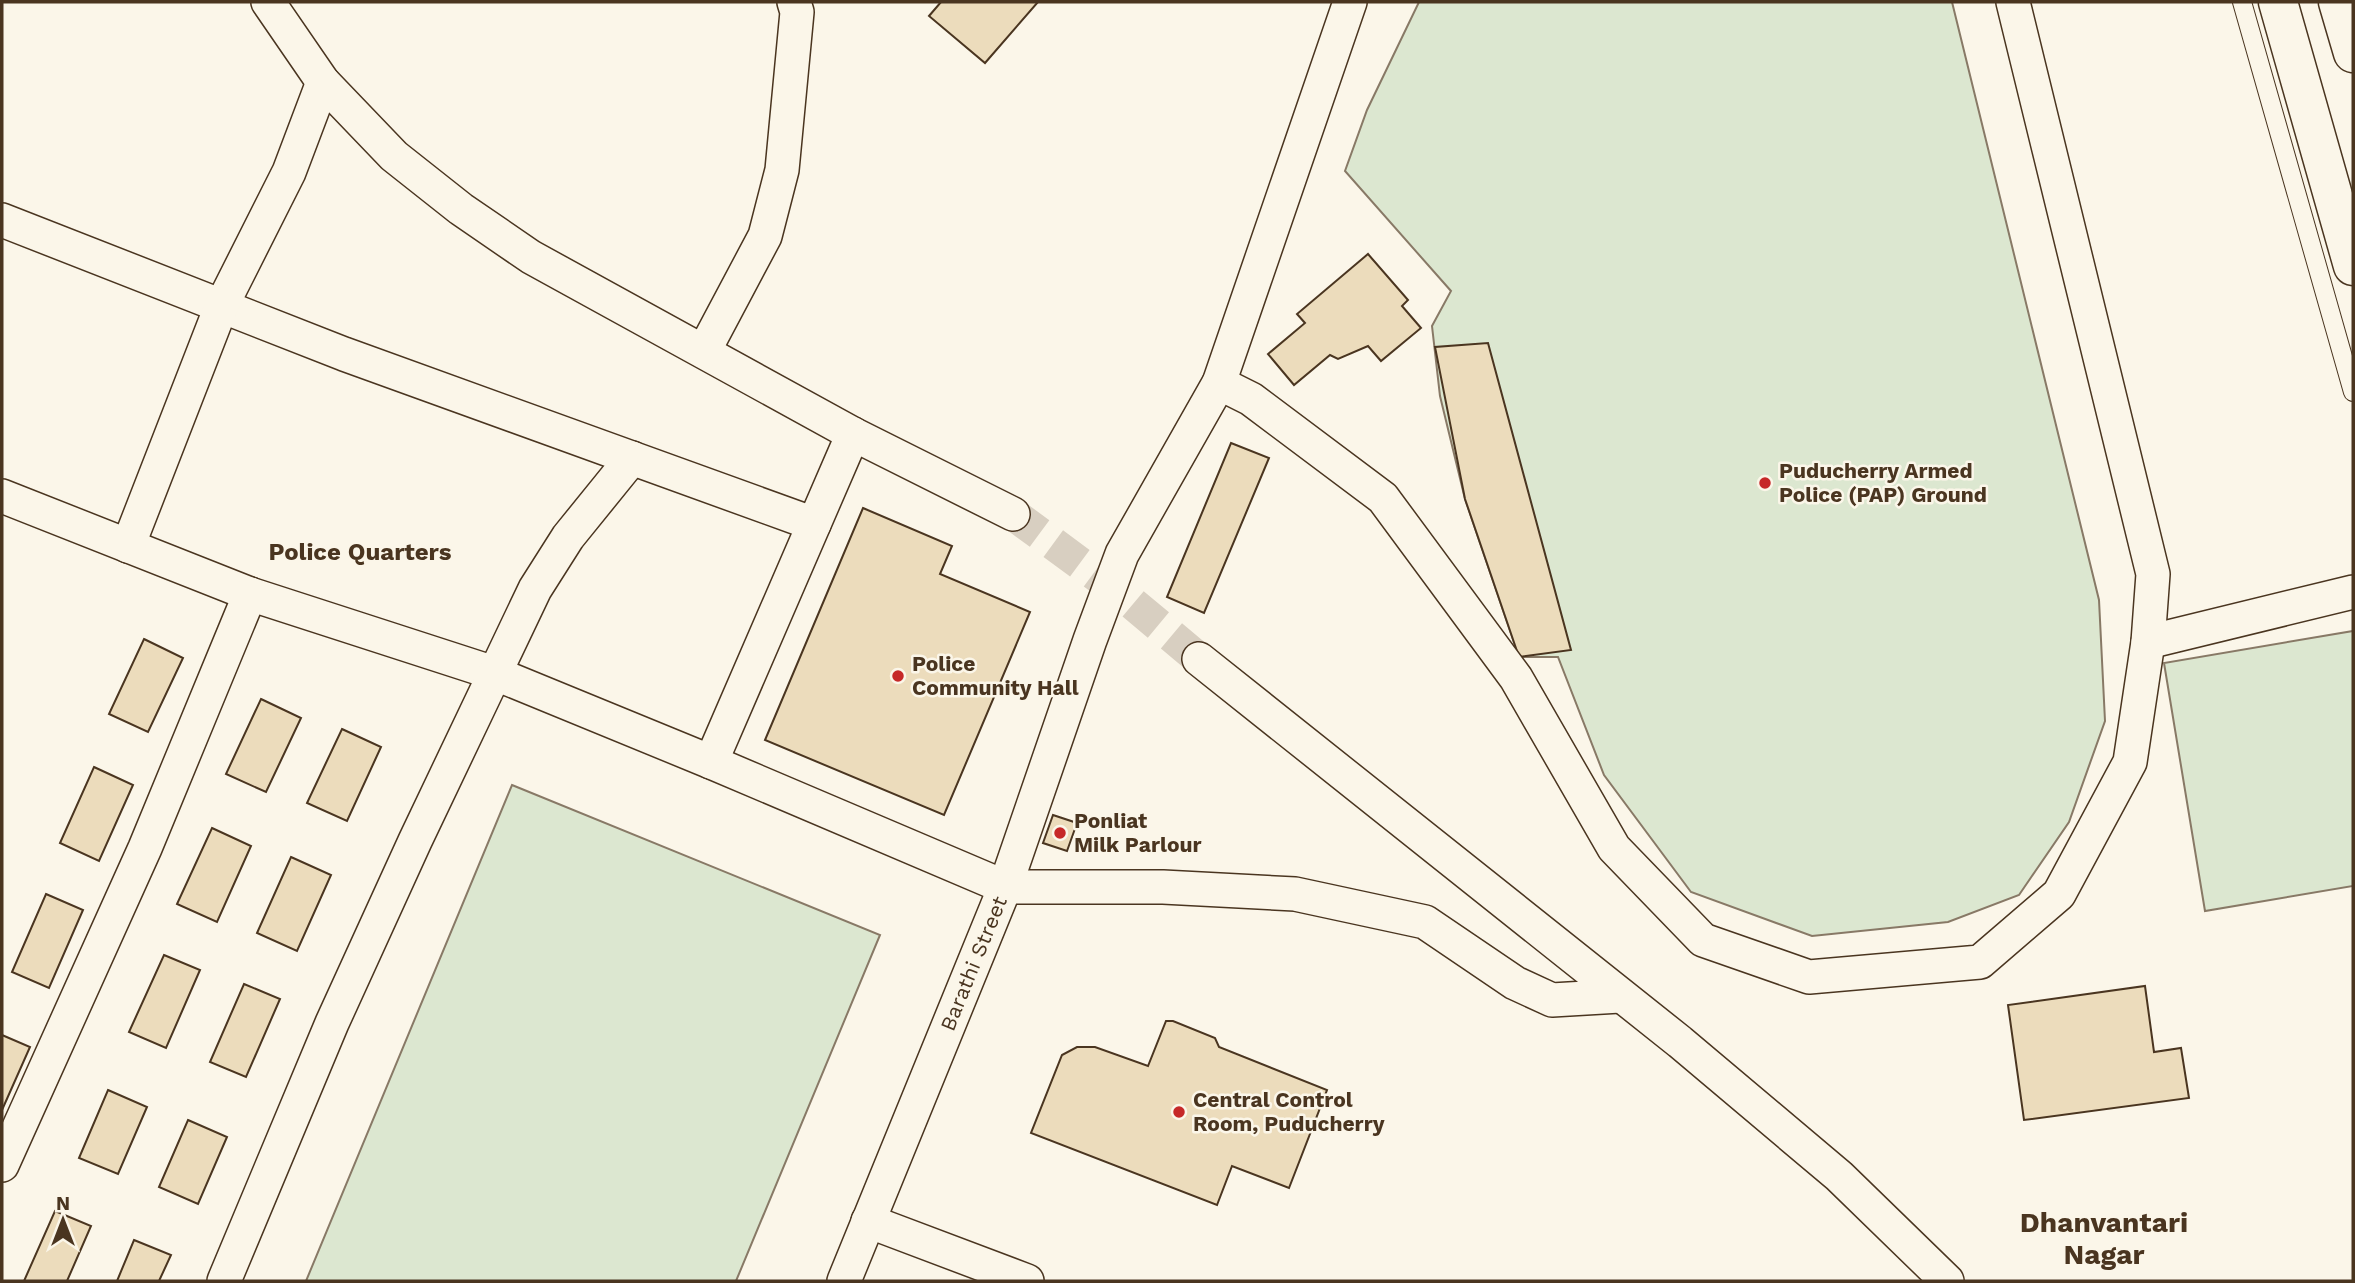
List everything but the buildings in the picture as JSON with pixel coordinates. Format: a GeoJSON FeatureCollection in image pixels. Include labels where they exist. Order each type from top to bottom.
{"type":"FeatureCollection","features":[{"type":"Feature","properties":{"kind":"highway"},"geometry":{"type":"LineString","coordinates":[[2278,2],[2353,267]]}},
{"type":"Feature","properties":{"kind":"highway"},"geometry":{"type":"LineString","coordinates":[[2338,2],[2353,53]]}},
{"type":"Feature","properties":{"kind":"street"},"geometry":{"type":"LineString","coordinates":[[268,2],[323,82],[394,156],[461,209],[531,257],[853,433],[1013,514]]}},
{"type":"Feature","properties":{"kind":"street"},"geometry":{"type":"LineString","coordinates":[[704,351],[765,236],[782,170],[797,12],[794,2]]}},
{"type":"Feature","properties":{"kind":"street"},"geometry":{"type":"LineString","coordinates":[[1219,383],[1251,399],[1382,498],[1516,678],[1614,848],[1703,940],[1809,977],[1980,962],[2059,894],[2130,762],[2148,642],[2152,574],[2013,2]]}},
{"type":"Feature","properties":{"kind":"street","name":"Barathi Street"},"geometry":{"type":"LineString","coordinates":[[844,1281],[1005,887],[1122,554],[1219,383],[1346,4]]}},
{"type":"Feature","properties":{"kind":"street"},"geometry":{"type":"LineString","coordinates":[[128,546],[221,307],[289,172],[323,82]]}},
{"type":"Feature","properties":{"kind":"street"},"geometry":{"type":"LineString","coordinates":[[2,220],[221,307],[814,524]]}},
{"type":"Feature","properties":{"kind":"street"},"geometry":{"type":"LineString","coordinates":[[711,762],[853,433]]}},
{"type":"Feature","properties":{"kind":"street"},"geometry":{"type":"LineString","coordinates":[[224,1281],[332,1023],[535,589],[561,547],[632,458]]}},
{"type":"Feature","properties":{"kind":"street"},"geometry":{"type":"LineString","coordinates":[[2,496],[250,594],[494,673],[1005,887],[1163,887],[1295,894],[1425,922],[1515,983],[1552,1000],[1620,996]]}},
{"type":"Feature","properties":{"kind":"street"},"geometry":{"type":"LineString","coordinates":[[2148,642],[2353,592]]}},
{"type":"Feature","properties":{"kind":"street"},"geometry":{"type":"LineString","coordinates":[[2,1166],[145,848],[250,594]]}},
{"type":"Feature","properties":{"kind":"street"},"geometry":{"type":"LineString","coordinates":[[1199,659],[1681,1042],[1839,1176],[1947,1281]]}},
{"type":"Feature","properties":{"kind":"street"},"geometry":{"type":"LineString","coordinates":[[868,1221],[1027,1281]]}},
{"type":"Feature","properties":{"kind":"lane"},"geometry":{"type":"LineString","coordinates":[[2242,2],[2353,392]]}},
{"type":"Feature","properties":{"kind":"green space","name":"Puducherry Armed Police (PAP) Ground"},"geometry":{"type":"Polygon","coordinates":[[[1419,2],[1952,2],[2099,600],[2105,721],[2069,822],[2019,895],[1948,922],[1812,936],[1691,892],[1604,775],[1558,657],[1519,657],[1465,499],[1440,396],[1432,326],[1451,291],[1345,171],[1367,110],[1419,2]]]}},
{"type":"Feature","properties":{"kind":"green space"},"geometry":{"type":"Polygon","coordinates":[[[2353,631],[2353,886],[2205,911],[2164,663],[2353,631]]]}},
{"type":"Feature","properties":{"kind":"green space"},"geometry":{"type":"Polygon","coordinates":[[[512,785],[880,935],[736,1281],[306,1281],[512,785]]]}},
{"type":"Feature","properties":{"kind":"tunnel"},"geometry":{"type":"LineString","coordinates":[[1013,514],[1119,592],[1199,659]]}},
{"type":"Feature","properties":{"kind":"place","name":"Puducherry Armed Police (PAP) Ground"},"geometry":{"type":"Point","coordinates":[1765,483]}},
{"type":"Feature","properties":{"kind":"place","name":"Police Community Hall"},"geometry":{"type":"Point","coordinates":[898,676]}},
{"type":"Feature","properties":{"kind":"place","name":"Ponliat Milk Parlour"},"geometry":{"type":"Point","coordinates":[1060,833]}},
{"type":"Feature","properties":{"kind":"place","name":"Central Control Room, Puducherry"},"geometry":{"type":"Point","coordinates":[1179,1112]}},
{"type":"Feature","properties":{"kind":"district","name":"Police Quarters"},"geometry":{"type":"Point","coordinates":[360,552]}},
{"type":"Feature","properties":{"kind":"district","name":"Dhanvantari Nagar"},"geometry":{"type":"Point","coordinates":[2104,1238]}}]}
